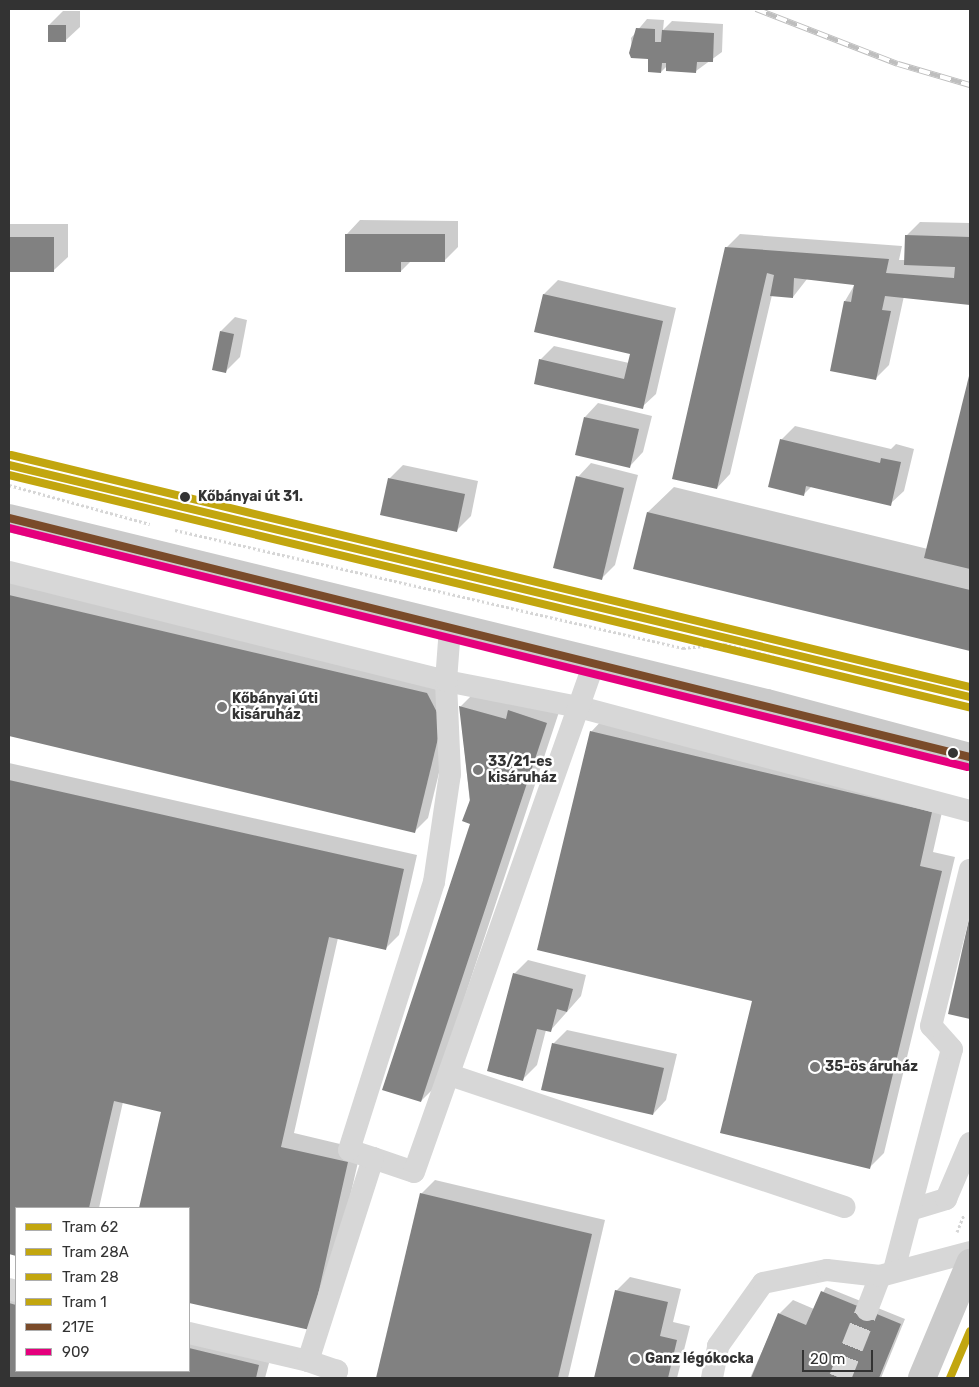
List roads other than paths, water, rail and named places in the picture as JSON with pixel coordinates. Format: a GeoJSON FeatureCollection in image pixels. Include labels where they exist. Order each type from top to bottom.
{"type":"FeatureCollection","features":[{"type":"Feature","properties":{"kind":"main road"},"geometry":{"type":"LineString","coordinates":[[9,518],[594,664],[767,703],[970,757]]}},
{"type":"Feature","properties":{"kind":"main road"},"geometry":{"type":"LineString","coordinates":[[922,1378],[970,1263]]}},
{"type":"Feature","properties":{"kind":"lane"},"geometry":{"type":"LineString","coordinates":[[9,572],[446,681],[579,707],[970,811]]}},
{"type":"Feature","properties":{"kind":"lane"},"geometry":{"type":"LineString","coordinates":[[450,628],[446,681],[450,774],[434,882],[349,1150],[414,1172],[450,1075],[594,664]]}},
{"type":"Feature","properties":{"kind":"lane"},"geometry":{"type":"LineString","coordinates":[[867,1310],[887,1273],[910,1210],[952,1049],[931,1026],[970,870]]}},
{"type":"Feature","properties":{"kind":"lane"},"geometry":{"type":"LineString","coordinates":[[450,1075],[844,1207]]}},
{"type":"Feature","properties":{"kind":"lane"},"geometry":{"type":"LineString","coordinates":[[910,1210],[946,1199],[970,1143]]}},
{"type":"Feature","properties":{"kind":"lane"},"geometry":{"type":"LineString","coordinates":[[308,1361],[373,1158]]}},
{"type":"Feature","properties":{"kind":"lane"},"geometry":{"type":"LineString","coordinates":[[712,1378],[718,1346],[763,1283],[827,1270],[887,1273],[970,1252]]}},
{"type":"Feature","properties":{"kind":"lane"},"geometry":{"type":"LineString","coordinates":[[190,1332],[308,1361],[336,1371],[334,1378]]}},
{"type":"Feature","properties":{"kind":"tunnel"},"geometry":{"type":"LineString","coordinates":[[840,1378],[867,1310]]}},
{"type":"Feature","properties":{"kind":"railway"},"geometry":{"type":"LineString","coordinates":[[756,9],[898,64],[970,85]]}},
{"type":"Feature","properties":{"kind":"tram line","name":"28"},"geometry":{"type":"LineString","coordinates":[[11,455],[970,687]]}},
{"type":"Feature","properties":{"kind":"tram line","name":"62"},"geometry":{"type":"LineString","coordinates":[[9,465],[970,697]]}},
{"type":"Feature","properties":{"kind":"tram line","name":"28A"},"geometry":{"type":"LineString","coordinates":[[9,475],[968,707]]}},
{"type":"Feature","properties":{"kind":"tram line","name":"1"},"geometry":{"type":"LineString","coordinates":[[950,1378],[970,1331]]}},
{"type":"Feature","properties":{"kind":"place","name":"Kőbányai út 31."},"geometry":{"type":"Point","coordinates":[185,497]}},
{"type":"Feature","properties":{"kind":"place","name":"Kőbányai úti kisáruház"},"geometry":{"type":"Point","coordinates":[222,707]}},
{"type":"Feature","properties":{"kind":"place","name":"33/21-es kisáruház"},"geometry":{"type":"Point","coordinates":[478,770]}},
{"type":"Feature","properties":{"kind":"place","name":"35-ös áruház"},"geometry":{"type":"Point","coordinates":[815,1067]}},
{"type":"Feature","properties":{"kind":"place","name":"Ganz légókocka"},"geometry":{"type":"Point","coordinates":[635,1359]}}]}
